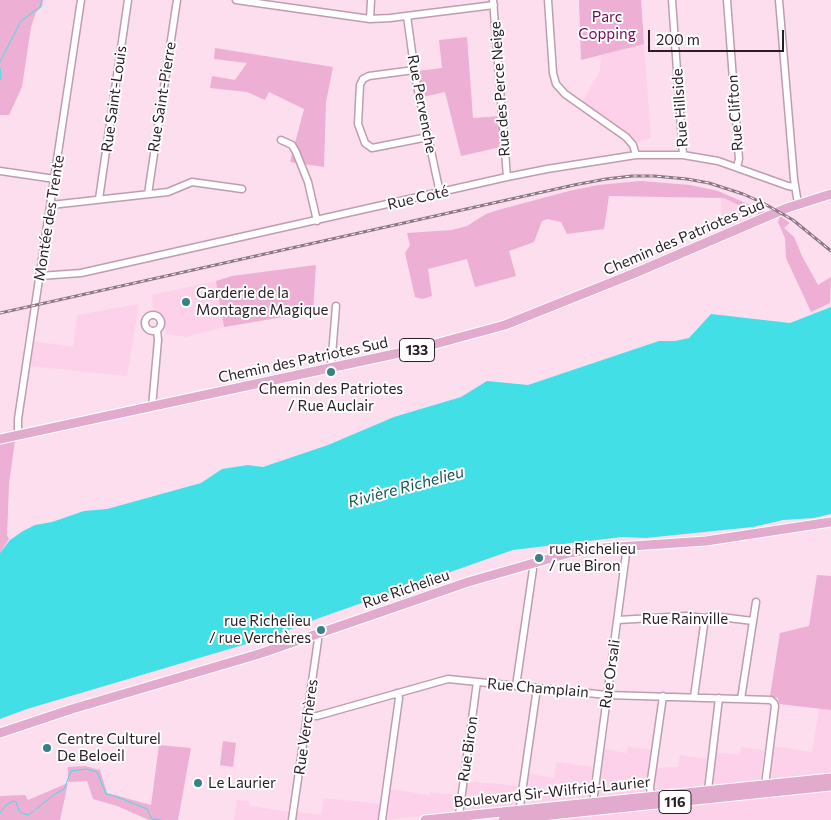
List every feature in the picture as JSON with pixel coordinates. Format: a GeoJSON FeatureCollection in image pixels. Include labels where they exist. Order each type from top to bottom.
{"type":"FeatureCollection","features":[{"type":"Feature","properties":{"kind":"main road","name":"133"},"geometry":{"type":"LineString","coordinates":[[798,204],[831,194]]}},
{"type":"Feature","properties":{"kind":"main road","name":"Chemin des Patriotes Sud"},"geometry":{"type":"LineString","coordinates":[[0,439],[421,349],[514,322],[635,274],[798,204]]}},
{"type":"Feature","properties":{"kind":"main road","name":"Rue Richelieu"},"geometry":{"type":"LineString","coordinates":[[0,733],[72,709],[259,654],[468,582],[582,550],[706,541],[831,522]]}},
{"type":"Feature","properties":{"kind":"main road","name":"Boulevard Sir-Wilfrid-Laurier"},"geometry":{"type":"LineString","coordinates":[[503,820],[594,801],[831,778]]}},
{"type":"Feature","properties":{"kind":"main road","name":"Boulevard Sir-Wilfrid-Laurier"},"geometry":{"type":"LineString","coordinates":[[425,820],[459,815],[519,816],[831,786]]}},
{"type":"Feature","properties":{"kind":"street","name":"Montée des Trente"},"geometry":{"type":"LineString","coordinates":[[18,436],[18,419],[81,0]]}},
{"type":"Feature","properties":{"kind":"street","name":"Rue Saint-Louis"},"geometry":{"type":"LineString","coordinates":[[99,199],[128,0]]}},
{"type":"Feature","properties":{"kind":"street","name":"Rue Saint-Pierre"},"geometry":{"type":"LineString","coordinates":[[148,194],[177,0]]}},
{"type":"Feature","properties":{"kind":"street"},"geometry":{"type":"LineString","coordinates":[[236,0],[370,19],[407,16],[494,2]]}},
{"type":"Feature","properties":{"kind":"street"},"geometry":{"type":"LineString","coordinates":[[370,19],[371,0]]}},
{"type":"Feature","properties":{"kind":"street"},"geometry":{"type":"LineString","coordinates":[[548,0],[553,73],[556,84],[565,94],[626,137],[635,148],[636,155]]}},
{"type":"Feature","properties":{"kind":"street","name":"Rue Hillside"},"geometry":{"type":"LineString","coordinates":[[672,0],[684,155]]}},
{"type":"Feature","properties":{"kind":"street","name":"Rue Clifton"},"geometry":{"type":"LineString","coordinates":[[727,0],[739,159],[737,167]]}},
{"type":"Feature","properties":{"kind":"street"},"geometry":{"type":"LineString","coordinates":[[779,0],[794,187],[798,204]]}},
{"type":"Feature","properties":{"kind":"street","name":"Rue des Perce Neige"},"geometry":{"type":"LineString","coordinates":[[494,2],[507,178]]}},
{"type":"Feature","properties":{"kind":"street","name":"Rue Pervenche"},"geometry":{"type":"LineString","coordinates":[[407,16],[414,70],[440,192]]}},
{"type":"Feature","properties":{"kind":"street"},"geometry":{"type":"LineString","coordinates":[[414,70],[368,76],[363,79],[360,85],[357,122],[365,144],[372,148],[428,137]]}},
{"type":"Feature","properties":{"kind":"street"},"geometry":{"type":"LineString","coordinates":[[281,140],[292,145],[296,152],[309,187],[316,220]]}},
{"type":"Feature","properties":{"kind":"street","name":"Rue Coté"},"geometry":{"type":"LineString","coordinates":[[40,276],[81,273],[547,169],[636,155],[684,155],[718,161],[794,187]]}},
{"type":"Feature","properties":{"kind":"street"},"geometry":{"type":"LineString","coordinates":[[0,171],[55,179]]}},
{"type":"Feature","properties":{"kind":"street"},"geometry":{"type":"LineString","coordinates":[[51,205],[172,191],[192,182],[242,189]]}},
{"type":"Feature","properties":{"kind":"street"},"geometry":{"type":"LineString","coordinates":[[331,367],[336,306]]}},
{"type":"Feature","properties":{"kind":"street"},"geometry":{"type":"LineString","coordinates":[[152,407],[158,340],[157,330]]}},
{"type":"Feature","properties":{"kind":"street","name":"Rue Orsali"},"geometry":{"type":"LineString","coordinates":[[594,801],[627,546]]}},
{"type":"Feature","properties":{"kind":"street"},"geometry":{"type":"LineString","coordinates":[[516,686],[533,569],[532,563]]}},
{"type":"Feature","properties":{"kind":"street"},"geometry":{"type":"LineString","coordinates":[[741,699],[756,602]]}},
{"type":"Feature","properties":{"kind":"street","name":"Rue Rainville"},"geometry":{"type":"LineString","coordinates":[[618,620],[672,616],[705,618],[712,616],[753,621]]}},
{"type":"Feature","properties":{"kind":"street"},"geometry":{"type":"LineString","coordinates":[[694,698],[705,618]]}},
{"type":"Feature","properties":{"kind":"street","name":"Rue Verchères"},"geometry":{"type":"LineString","coordinates":[[292,820],[308,716],[318,640],[317,634]]}},
{"type":"Feature","properties":{"kind":"street","name":"Rue Champlain"},"geometry":{"type":"LineString","coordinates":[[308,716],[317,716],[444,679],[608,695],[773,701],[775,705],[765,785]]}},
{"type":"Feature","properties":{"kind":"street","name":"Rue Biron"},"geometry":{"type":"LineString","coordinates":[[459,815],[477,682]]}},
{"type":"Feature","properties":{"kind":"street"},"geometry":{"type":"LineString","coordinates":[[519,816],[537,688]]}},
{"type":"Feature","properties":{"kind":"street"},"geometry":{"type":"LineString","coordinates":[[382,820],[399,698],[397,693]]}},
{"type":"Feature","properties":{"kind":"street"},"geometry":{"type":"LineString","coordinates":[[651,796],[650,787],[663,696]]}},
{"type":"Feature","properties":{"kind":"street"},"geometry":{"type":"LineString","coordinates":[[708,790],[719,698]]}},
{"type":"Feature","properties":{"kind":"shaded area"},"geometry":{"type":"Polygon","coordinates":[[[644,44],[651,138],[635,143],[622,128],[582,102],[600,71],[601,55],[644,44]]]}},
{"type":"Feature","properties":{"kind":"shaded area"},"geometry":{"type":"Polygon","coordinates":[[[721,198],[724,198],[760,215],[722,232],[721,198]]]}},
{"type":"Feature","properties":{"kind":"shaded area","name":"Garderie de la Montagne Magique"},"geometry":{"type":"Polygon","coordinates":[[[216,281],[224,327],[186,337],[166,334],[163,318],[153,309],[152,295],[216,281]]]}},
{"type":"Feature","properties":{"kind":"shaded area"},"geometry":{"type":"Polygon","coordinates":[[[139,304],[127,376],[29,366],[33,341],[73,347],[77,315],[139,304]]]}},
{"type":"Feature","properties":{"kind":"shaded area"},"geometry":{"type":"Polygon","coordinates":[[[819,709],[831,710],[831,774],[770,780],[773,746],[812,752],[819,709]]]}},
{"type":"Feature","properties":{"kind":"shaded area"},"geometry":{"type":"Polygon","coordinates":[[[628,747],[652,750],[647,789],[644,792],[599,796],[597,793],[603,749],[627,753],[628,747]]]}},
{"type":"Feature","properties":{"kind":"shaded area"},"geometry":{"type":"Polygon","coordinates":[[[741,747],[764,750],[760,780],[713,785],[716,752],[740,755],[741,747]]]}},
{"type":"Feature","properties":{"kind":"shaded area"},"geometry":{"type":"Polygon","coordinates":[[[680,755],[707,759],[703,786],[655,790],[657,768],[678,767],[680,755]]]}},
{"type":"Feature","properties":{"kind":"shaded area"},"geometry":{"type":"Polygon","coordinates":[[[557,762],[593,767],[589,797],[526,803],[529,774],[554,778],[557,762]]]}},
{"type":"Feature","properties":{"kind":"shaded area"},"geometry":{"type":"Polygon","coordinates":[[[467,781],[518,786],[516,799],[512,805],[465,810],[463,807],[467,781]]]}},
{"type":"Feature","properties":{"kind":"shaded area"},"geometry":{"type":"Polygon","coordinates":[[[390,789],[429,795],[430,792],[457,795],[455,810],[453,812],[387,820],[390,789]]]}},
{"type":"Feature","properties":{"kind":"shaded area"},"geometry":{"type":"Polygon","coordinates":[[[831,791],[831,820],[539,820],[771,797],[831,791]]]}},
{"type":"Feature","properties":{"kind":"shaded area"},"geometry":{"type":"Polygon","coordinates":[[[324,798],[380,804],[378,820],[296,820],[298,812],[321,815],[324,798]]]}},
{"type":"Feature","properties":{"kind":"shaded area"},"geometry":{"type":"Polygon","coordinates":[[[237,800],[249,801],[250,806],[290,812],[288,820],[234,820],[237,800]]]}},
{"type":"Feature","properties":{"kind":"green space"},"geometry":{"type":"Polygon","coordinates":[[[0,0],[43,0],[42,7],[36,12],[31,27],[22,87],[9,115],[0,115],[0,0]]]}},
{"type":"Feature","properties":{"kind":"green space","name":"Parc Copping"},"geometry":{"type":"Polygon","coordinates":[[[579,0],[641,0],[644,44],[581,60],[579,0]]]}},
{"type":"Feature","properties":{"kind":"green space"},"geometry":{"type":"Polygon","coordinates":[[[467,37],[473,118],[499,116],[501,147],[461,156],[445,92],[423,97],[418,71],[442,68],[439,40],[467,37]]]}},
{"type":"Feature","properties":{"kind":"green space"},"geometry":{"type":"Polygon","coordinates":[[[215,48],[333,67],[326,102],[324,167],[290,162],[304,109],[269,92],[265,100],[247,92],[210,88],[212,76],[235,80],[247,63],[214,59],[215,48]]]}},
{"type":"Feature","properties":{"kind":"green space"},"geometry":{"type":"Polygon","coordinates":[[[641,181],[690,185],[718,191],[766,212],[760,215],[724,198],[609,196],[604,229],[567,234],[561,222],[547,219],[542,221],[534,242],[509,251],[516,276],[475,287],[467,259],[428,269],[432,296],[422,299],[415,297],[405,253],[410,245],[407,233],[452,230],[467,226],[486,214],[498,210],[569,191],[598,185],[641,181]]]}},
{"type":"Feature","properties":{"kind":"green space"},"geometry":{"type":"Polygon","coordinates":[[[780,216],[790,223],[784,228],[794,237],[818,285],[831,277],[830,303],[811,312],[786,258],[785,238],[778,222],[780,216]]]}},
{"type":"Feature","properties":{"kind":"green space"},"geometry":{"type":"Polygon","coordinates":[[[316,265],[313,312],[224,327],[216,281],[232,276],[316,265]]]}},
{"type":"Feature","properties":{"kind":"green space"},"geometry":{"type":"Polygon","coordinates":[[[15,440],[9,484],[7,535],[9,539],[0,553],[0,444],[15,440]]]}},
{"type":"Feature","properties":{"kind":"green space"},"geometry":{"type":"Polygon","coordinates":[[[817,575],[831,576],[831,710],[779,704],[778,698],[770,696],[780,633],[809,626],[817,575]]]}},
{"type":"Feature","properties":{"kind":"green space"},"geometry":{"type":"Polygon","coordinates":[[[223,741],[236,743],[233,767],[220,765],[223,741]]]}},
{"type":"Feature","properties":{"kind":"green space"},"geometry":{"type":"Polygon","coordinates":[[[159,745],[191,748],[178,820],[149,820],[117,806],[93,799],[87,781],[68,782],[68,767],[85,766],[100,770],[107,793],[151,805],[159,745]]]}},
{"type":"Feature","properties":{"kind":"green space"},"geometry":{"type":"Polygon","coordinates":[[[68,783],[60,820],[0,820],[0,796],[25,795],[28,800],[68,783]]]}},
{"type":"Feature","properties":{"kind":"water","name":"Rivière Richelieu"},"geometry":{"type":"Polygon","coordinates":[[[831,307],[831,514],[814,518],[783,520],[753,527],[646,538],[622,537],[513,550],[270,637],[27,709],[0,719],[0,553],[10,540],[35,525],[52,522],[84,511],[107,509],[201,483],[222,469],[248,465],[263,467],[328,445],[394,417],[461,397],[487,381],[528,385],[659,341],[675,341],[689,338],[711,314],[790,323],[831,307]]]}},
{"type":"Feature","properties":{"kind":"waterway"},"geometry":{"type":"LineString","coordinates":[[0,62],[21,21],[40,7],[42,0]]}},
{"type":"Feature","properties":{"kind":"waterway"},"geometry":{"type":"LineString","coordinates":[[0,68],[0,80]]}},
{"type":"Feature","properties":{"kind":"waterway"},"geometry":{"type":"LineString","coordinates":[[36,809],[64,789],[71,771],[87,769],[97,772],[106,794],[147,809],[152,819],[161,820]]}},
{"type":"Feature","properties":{"kind":"waterway"},"geometry":{"type":"LineString","coordinates":[[0,813],[6,805],[13,801],[16,802],[19,811],[22,813],[28,815],[34,811]]}},
{"type":"Feature","properties":{"kind":"railway"},"geometry":{"type":"LineString","coordinates":[[0,313],[574,185],[632,176],[687,179],[709,183],[743,194],[793,220],[831,251]]}},
{"type":"Feature","properties":{"kind":"place","name":"Garderie de la Montagne Magique"},"geometry":{"type":"Point","coordinates":[186,302]}},
{"type":"Feature","properties":{"kind":"place","name":"Chemin des Patriotes / Rue Auclair"},"geometry":{"type":"Point","coordinates":[331,372]}},
{"type":"Feature","properties":{"kind":"place","name":"rue Richelieu / rue Biron"},"geometry":{"type":"Point","coordinates":[539,558]}},
{"type":"Feature","properties":{"kind":"place","name":"rue Richelieu / rue Verchères"},"geometry":{"type":"Point","coordinates":[321,630]}},
{"type":"Feature","properties":{"kind":"place","name":"Centre Culturel De Beloeil"},"geometry":{"type":"Point","coordinates":[47,748]}},
{"type":"Feature","properties":{"kind":"place","name":"Le Laurier"},"geometry":{"type":"Point","coordinates":[198,783]}}]}
